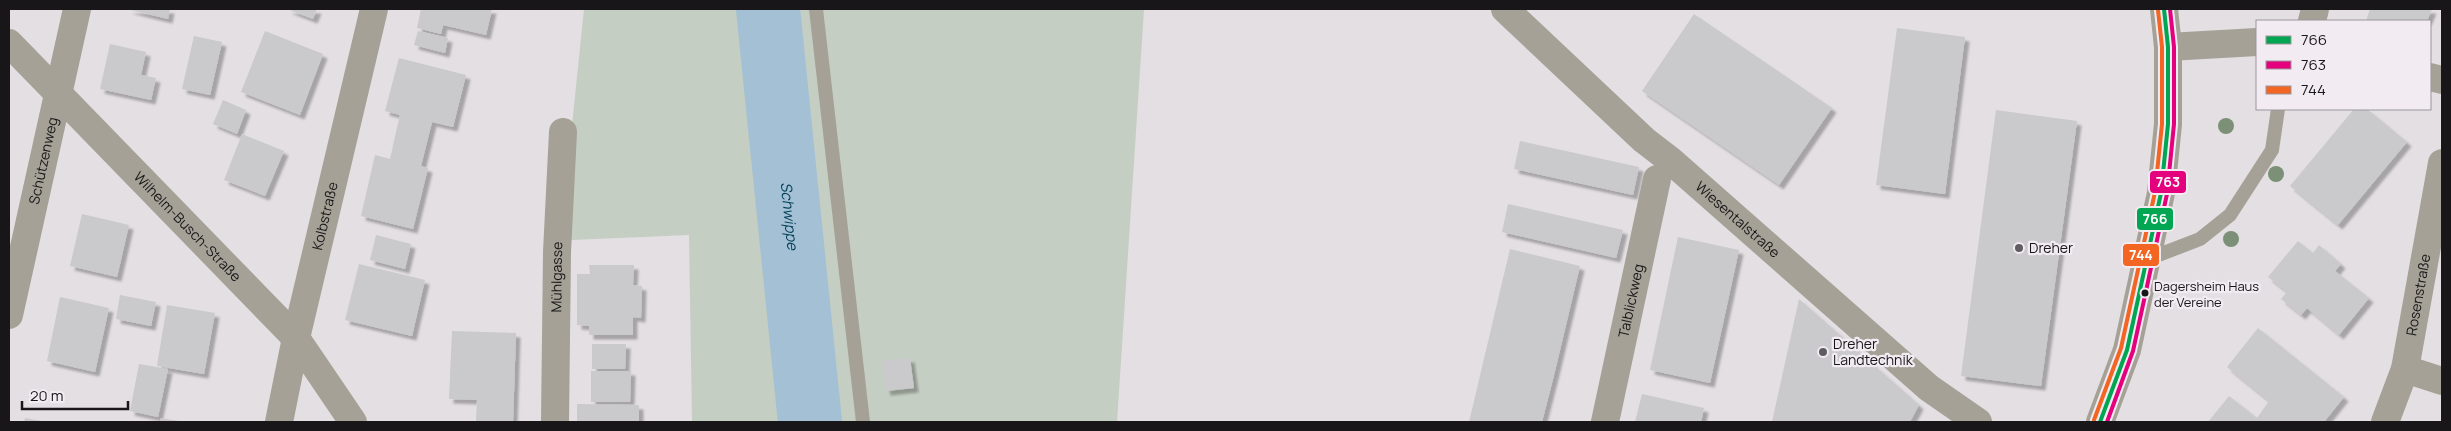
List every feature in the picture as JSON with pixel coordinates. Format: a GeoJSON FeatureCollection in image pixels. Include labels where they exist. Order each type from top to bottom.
{"type":"FeatureCollection","features":[{"type":"Feature","properties":{"kind":"street","name":"Schützenweg"},"geometry":{"type":"LineString","coordinates":[[9,315],[16,248],[57,94],[77,9]]}},
{"type":"Feature","properties":{"kind":"street","name":"Kolbstraße"},"geometry":{"type":"LineString","coordinates":[[279,422],[296,338],[374,9]]}},
{"type":"Feature","properties":{"kind":"street","name":"Wiesentalstraße"},"geometry":{"type":"LineString","coordinates":[[1505,9],[1644,140],[1670,160],[1929,388],[1978,422]]}},
{"type":"Feature","properties":{"kind":"street"},"geometry":{"type":"LineString","coordinates":[[2100,422],[2127,350],[2148,259],[2165,163],[2168,124],[2168,47],[2164,9]]}},
{"type":"Feature","properties":{"kind":"street"},"geometry":{"type":"LineString","coordinates":[[2168,47],[2256,42]]}},
{"type":"Feature","properties":{"kind":"street","name":"Wilhelm-Busch-Straße"},"geometry":{"type":"LineString","coordinates":[[9,43],[296,338],[353,422]]}},
{"type":"Feature","properties":{"kind":"street","name":"Mühlgasse"},"geometry":{"type":"LineString","coordinates":[[555,422],[557,252],[563,132]]}},
{"type":"Feature","properties":{"kind":"street","name":"Rosenstraße"},"geometry":{"type":"LineString","coordinates":[[2385,422],[2405,369],[2442,163]]}},
{"type":"Feature","properties":{"kind":"street","name":"Talblickweg"},"geometry":{"type":"LineString","coordinates":[[1605,422],[1657,179]]}},
{"type":"Feature","properties":{"kind":"street"},"geometry":{"type":"LineString","coordinates":[[2405,369],[2442,381]]}},
{"type":"Feature","properties":{"kind":"lane"},"geometry":{"type":"LineString","coordinates":[[816,9],[863,422]]}},
{"type":"Feature","properties":{"kind":"lane"},"geometry":{"type":"LineString","coordinates":[[2148,259],[2200,239],[2230,215],[2272,150],[2278,110]]}},
{"type":"Feature","properties":{"kind":"shaded area"},"geometry":{"type":"Polygon","coordinates":[[[584,9],[1144,9],[1117,422],[692,422],[689,235],[571,240],[571,135],[584,9]]]}},
{"type":"Feature","properties":{"kind":"building"},"geometry":{"type":"Polygon","coordinates":[[[127,9],[170,9],[168,19],[127,9]]]}},
{"type":"Feature","properties":{"kind":"building"},"geometry":{"type":"Polygon","coordinates":[[[287,9],[317,9],[313,19],[287,9]]]}},
{"type":"Feature","properties":{"kind":"building"},"geometry":{"type":"Polygon","coordinates":[[[421,9],[492,9],[486,35],[443,25],[441,34],[417,28],[421,9]]]}},
{"type":"Feature","properties":{"kind":"building"},"geometry":{"type":"Polygon","coordinates":[[[2370,9],[2432,9],[2427,20],[2366,20],[2370,9]]]}},
{"type":"Feature","properties":{"kind":"building"},"geometry":{"type":"Polygon","coordinates":[[[1694,14],[1832,108],[1779,185],[1642,91],[1694,14]]]}},
{"type":"Feature","properties":{"kind":"building"},"geometry":{"type":"Polygon","coordinates":[[[1897,28],[1965,37],[1945,194],[1876,185],[1897,28]]]}},
{"type":"Feature","properties":{"kind":"building"},"geometry":{"type":"Polygon","coordinates":[[[265,31],[323,54],[300,115],[241,92],[265,31]]]}},
{"type":"Feature","properties":{"kind":"building"},"geometry":{"type":"Polygon","coordinates":[[[418,31],[448,38],[445,53],[414,45],[418,31]]]}},
{"type":"Feature","properties":{"kind":"building"},"geometry":{"type":"Polygon","coordinates":[[[194,36],[222,42],[210,95],[182,89],[194,36]]]}},
{"type":"Feature","properties":{"kind":"building"},"geometry":{"type":"Polygon","coordinates":[[[110,44],[146,52],[141,75],[156,78],[151,100],[100,89],[110,44]]]}},
{"type":"Feature","properties":{"kind":"building"},"geometry":{"type":"Polygon","coordinates":[[[399,58],[466,75],[453,127],[432,122],[421,166],[428,168],[413,229],[361,216],[375,155],[390,159],[400,115],[385,111],[399,58]]]}},
{"type":"Feature","properties":{"kind":"building"},"geometry":{"type":"Polygon","coordinates":[[[223,100],[246,110],[237,134],[213,124],[223,100]]]}},
{"type":"Feature","properties":{"kind":"building","name":"Dreher"},"geometry":{"type":"Polygon","coordinates":[[[1996,110],[2077,121],[2041,386],[1961,376],[1996,110]]]}},
{"type":"Feature","properties":{"kind":"building"},"geometry":{"type":"Polygon","coordinates":[[[2353,110],[2368,110],[2407,142],[2338,225],[2290,186],[2353,110]]]}},
{"type":"Feature","properties":{"kind":"building"},"geometry":{"type":"Polygon","coordinates":[[[242,134],[284,151],[265,196],[224,180],[242,134]]]}},
{"type":"Feature","properties":{"kind":"building"},"geometry":{"type":"Polygon","coordinates":[[[1520,141],[1639,167],[1633,195],[1514,169],[1520,141]]]}},
{"type":"Feature","properties":{"kind":"building"},"geometry":{"type":"Polygon","coordinates":[[[1508,204],[1623,230],[1616,258],[1502,232],[1508,204]]]}},
{"type":"Feature","properties":{"kind":"building"},"geometry":{"type":"Polygon","coordinates":[[[82,214],[129,225],[117,277],[70,266],[82,214]]]}},
{"type":"Feature","properties":{"kind":"building"},"geometry":{"type":"Polygon","coordinates":[[[376,235],[411,244],[405,269],[370,260],[376,235]]]}},
{"type":"Feature","properties":{"kind":"building"},"geometry":{"type":"Polygon","coordinates":[[[1678,237],[1739,250],[1710,383],[1650,370],[1678,237]]]}},
{"type":"Feature","properties":{"kind":"building"},"geometry":{"type":"Polygon","coordinates":[[[2298,241],[2313,253],[2319,245],[2341,264],[2335,271],[2369,298],[2339,335],[2307,308],[2301,315],[2281,299],[2287,292],[2268,277],[2298,241]]]}},
{"type":"Feature","properties":{"kind":"building"},"geometry":{"type":"Polygon","coordinates":[[[1510,249],[1580,266],[1542,422],[1469,422],[1510,249]]]}},
{"type":"Feature","properties":{"kind":"building"},"geometry":{"type":"Polygon","coordinates":[[[359,264],[425,280],[412,336],[345,320],[359,264]]]}},
{"type":"Feature","properties":{"kind":"building"},"geometry":{"type":"Polygon","coordinates":[[[589,265],[634,265],[633,285],[642,286],[641,318],[633,317],[633,335],[589,335],[589,326],[577,325],[577,274],[590,274],[589,265]]]}},
{"type":"Feature","properties":{"kind":"building"},"geometry":{"type":"Polygon","coordinates":[[[120,295],[156,302],[151,326],[116,319],[120,295]]]}},
{"type":"Feature","properties":{"kind":"building"},"geometry":{"type":"Polygon","coordinates":[[[60,297],[109,308],[95,372],[47,361],[60,297]]]}},
{"type":"Feature","properties":{"kind":"building","name":"Dreher Landtechnik"},"geometry":{"type":"Polygon","coordinates":[[[1799,299],[1919,405],[1910,422],[1772,422],[1799,299]]]}},
{"type":"Feature","properties":{"kind":"building"},"geometry":{"type":"Polygon","coordinates":[[[167,305],[215,313],[204,374],[157,366],[167,305]]]}},
{"type":"Feature","properties":{"kind":"building"},"geometry":{"type":"Polygon","coordinates":[[[2258,328],[2344,397],[2324,422],[2208,422],[2229,396],[2257,418],[2269,401],[2227,367],[2258,328]]]}},
{"type":"Feature","properties":{"kind":"building"},"geometry":{"type":"Polygon","coordinates":[[[452,331],[516,333],[513,422],[476,422],[477,400],[449,399],[452,331]]]}},
{"type":"Feature","properties":{"kind":"building"},"geometry":{"type":"Polygon","coordinates":[[[592,344],[626,344],[625,369],[592,369],[592,344]]]}},
{"type":"Feature","properties":{"kind":"building"},"geometry":{"type":"Polygon","coordinates":[[[910,358],[914,388],[886,391],[882,361],[910,358]]]}},
{"type":"Feature","properties":{"kind":"building"},"geometry":{"type":"Polygon","coordinates":[[[139,364],[168,369],[158,417],[130,411],[139,364]]]}},
{"type":"Feature","properties":{"kind":"building"},"geometry":{"type":"Polygon","coordinates":[[[591,371],[631,371],[630,402],[591,402],[591,371]]]}},
{"type":"Feature","properties":{"kind":"building"},"geometry":{"type":"Polygon","coordinates":[[[1642,394],[1704,408],[1701,422],[1635,422],[1642,394]]]}},
{"type":"Feature","properties":{"kind":"building"},"geometry":{"type":"Polygon","coordinates":[[[577,404],[639,405],[639,422],[577,422],[577,404]]]}},
{"type":"Feature","properties":{"kind":"building"},"geometry":{"type":"Polygon","coordinates":[[[25,418],[42,421],[42,422],[24,422],[25,418]]]}},
{"type":"Feature","properties":{"kind":"building"},"geometry":{"type":"Polygon","coordinates":[[[161,418],[179,421],[179,422],[160,422],[161,418]]]}},
{"type":"Feature","properties":{"kind":"waterway","name":"Schwippe"},"geometry":{"type":"LineString","coordinates":[[768,9],[810,422]]}},
{"type":"Feature","properties":{"kind":"transit line","name":"766"},"geometry":{"type":"LineString","coordinates":[[2100,422],[2127,350],[2161,193],[2168,124],[2168,47],[2164,9]]}},
{"type":"Feature","properties":{"kind":"transit line","name":"763"},"geometry":{"type":"LineString","coordinates":[[2107,422],[2133,351],[2167,194],[2174,124],[2174,47],[2170,9]]}},
{"type":"Feature","properties":{"kind":"transit line","name":"744"},"geometry":{"type":"LineString","coordinates":[[2094,420],[2121,348],[2155,192],[2162,124],[2162,47],[2158,10]]}},
{"type":"Feature","properties":{"kind":"place","name":"Dreher"},"geometry":{"type":"Point","coordinates":[2019,248]}},
{"type":"Feature","properties":{"kind":"place","name":"Dagersheim Haus der Vereine"},"geometry":{"type":"Point","coordinates":[2145,293]}},
{"type":"Feature","properties":{"kind":"place","name":"Dreher Landtechnik"},"geometry":{"type":"Point","coordinates":[1823,352]}}]}
